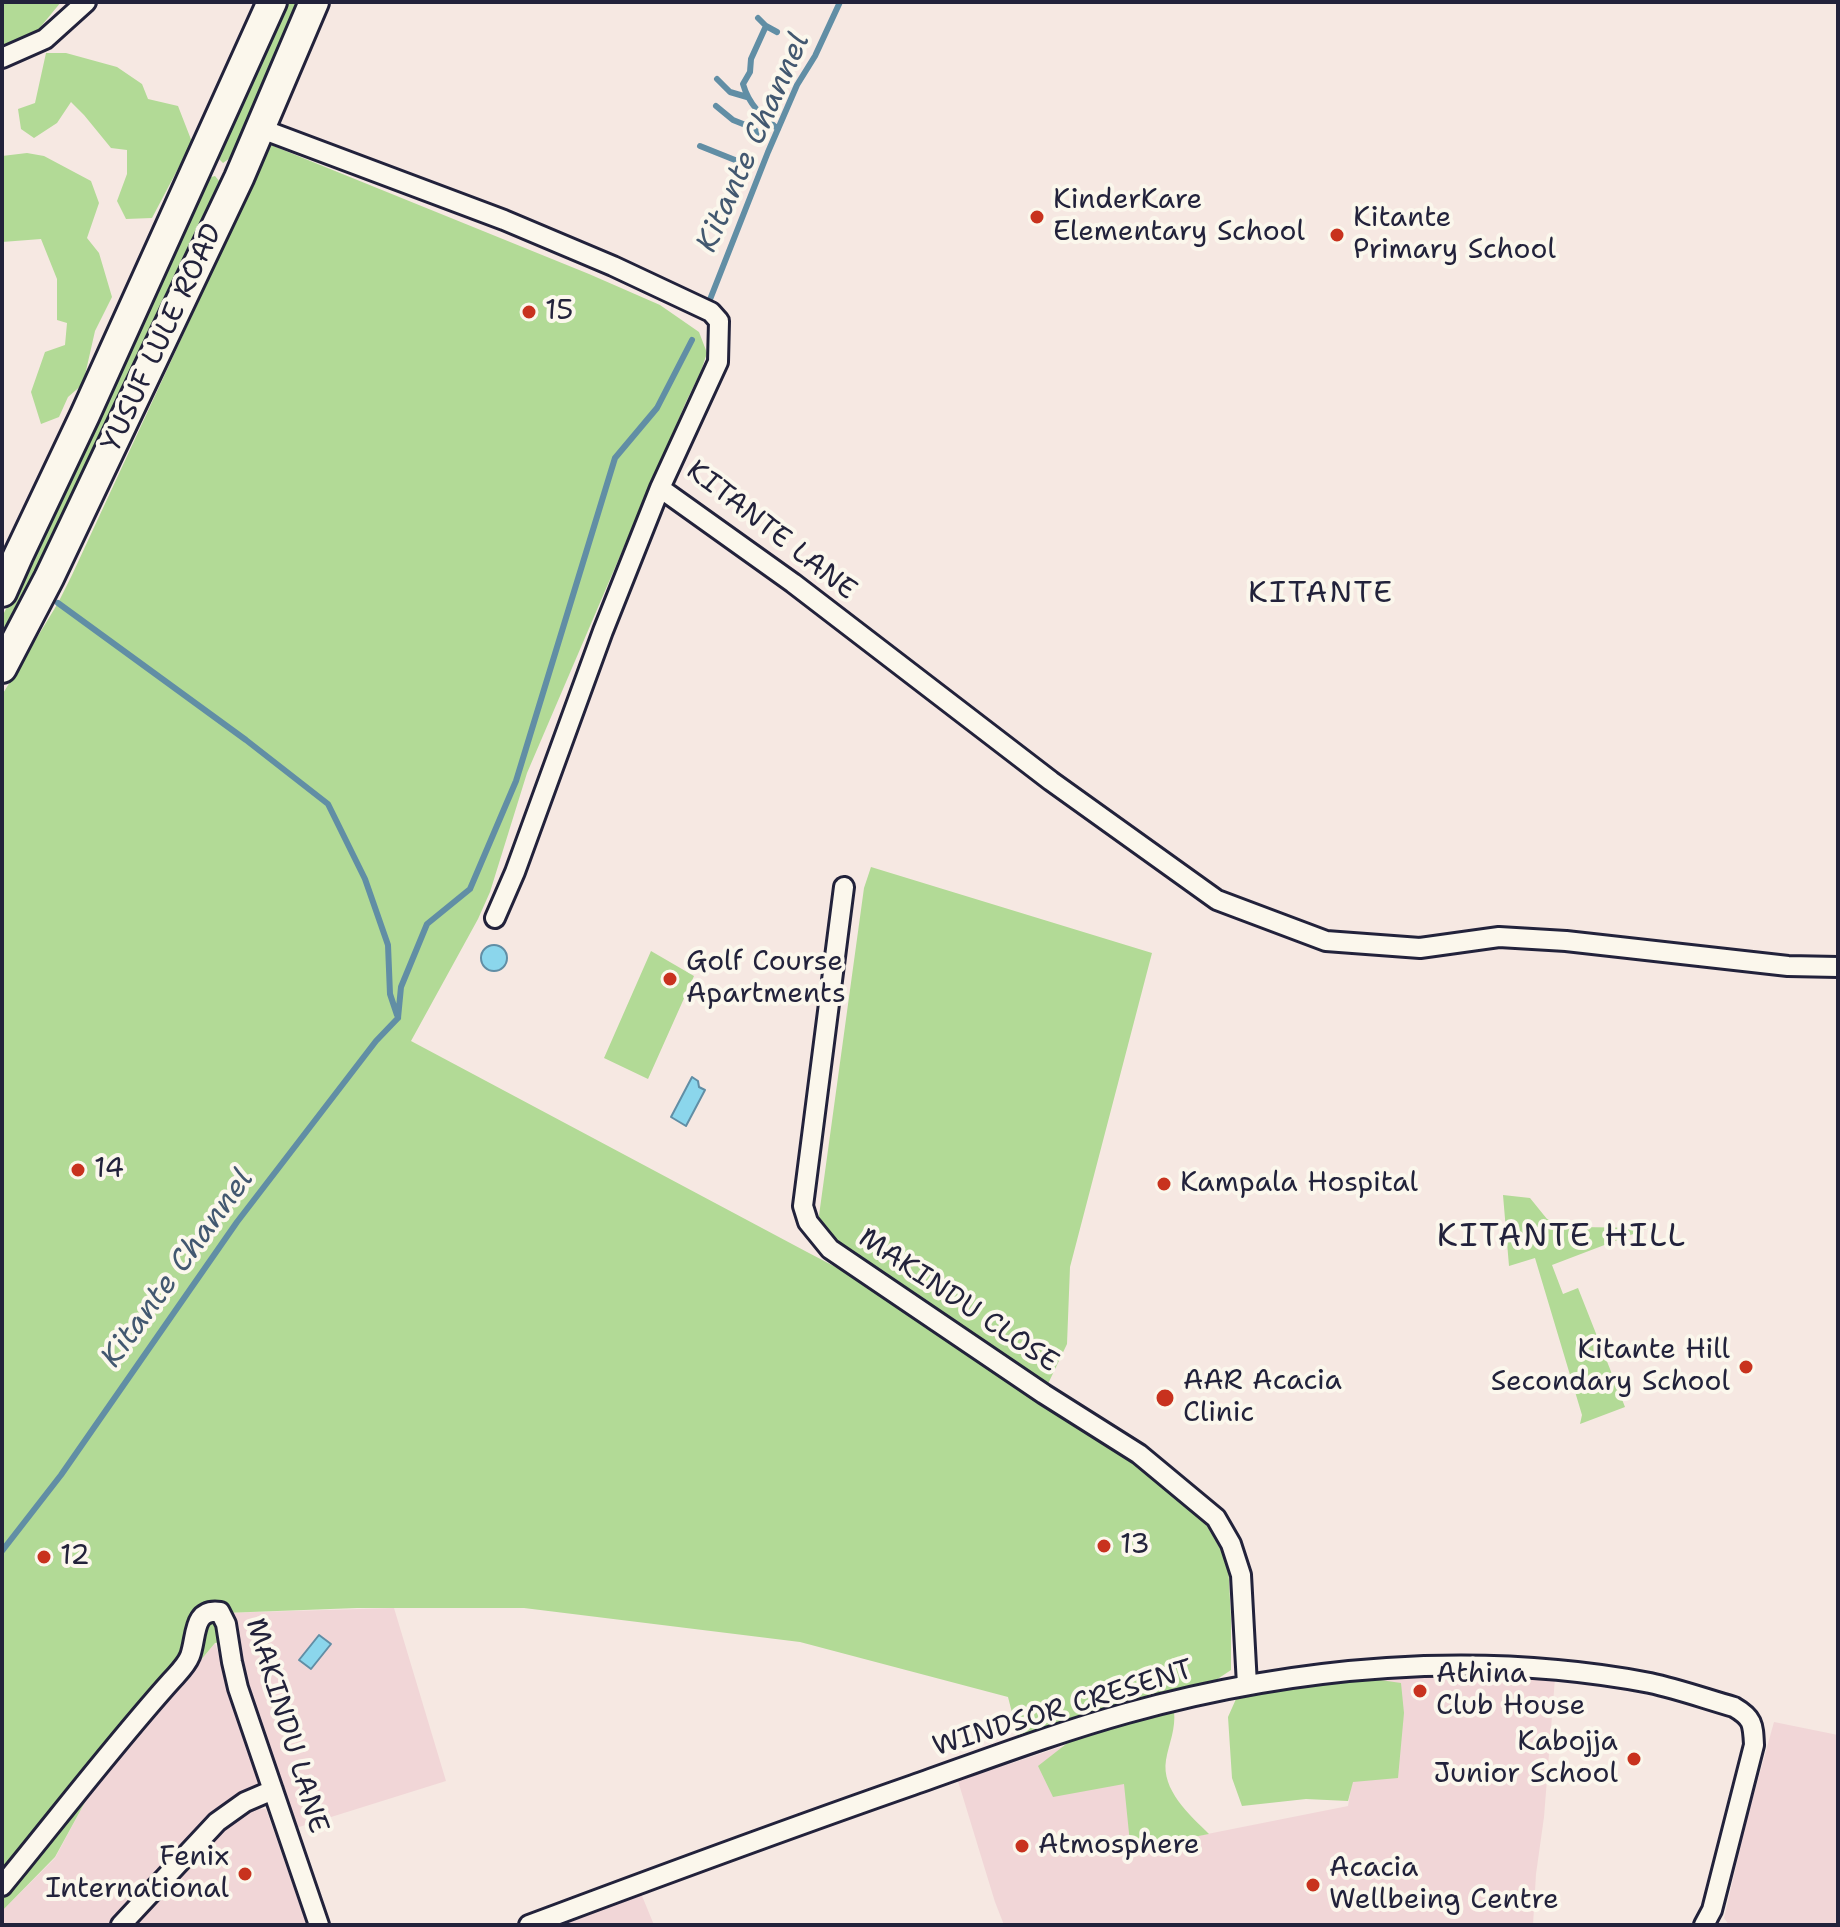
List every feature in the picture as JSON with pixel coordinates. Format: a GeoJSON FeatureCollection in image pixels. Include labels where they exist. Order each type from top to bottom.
{"type":"FeatureCollection","features":[{"type":"Feature","properties":{"kind":"main road","name":"YUSUF LULE ROAD"},"geometry":{"type":"LineString","coordinates":[[2,592],[272,2]]}},
{"type":"Feature","properties":{"kind":"main road","name":"YUSUF LULE ROAD"},"geometry":{"type":"LineString","coordinates":[[2,668],[70,535],[239,178],[314,2]]}},
{"type":"Feature","properties":{"kind":"street"},"geometry":{"type":"LineString","coordinates":[[2,58],[45,39],[86,2]]}},
{"type":"Feature","properties":{"kind":"street","name":"KITANTE LANE"},"geometry":{"type":"LineString","coordinates":[[259,128],[504,220],[711,312],[719,321],[718,362],[660,488],[793,583],[1051,781],[1217,900],[1326,941],[1420,948],[1499,937],[1566,941],[1788,966],[1838,967]]}},
{"type":"Feature","properties":{"kind":"street"},"geometry":{"type":"LineString","coordinates":[[495,918],[660,488]]}},
{"type":"Feature","properties":{"kind":"street","name":"MAKINDU CLOSE"},"geometry":{"type":"LineString","coordinates":[[844,887],[803,1206],[808,1222],[830,1249],[1020,1378],[1139,1454],[1216,1518],[1231,1544],[1241,1575],[1247,1685]]}},
{"type":"Feature","properties":{"kind":"street","name":"MAKINDU LANE"},"geometry":{"type":"LineString","coordinates":[[2,1886],[184,1667],[199,1619],[210,1611],[220,1612],[226,1624],[238,1688],[319,1925]]}},
{"type":"Feature","properties":{"kind":"street","name":"WINDSOR CRESENT"},"geometry":{"type":"LineString","coordinates":[[529,1925],[732,1849],[1021,1747],[1128,1713],[1247,1685],[1349,1670],[1440,1666],[1539,1667],[1651,1684],[1734,1707],[1746,1714],[1753,1725],[1754,1745],[1712,1910],[1704,1925]]}},
{"type":"Feature","properties":{"kind":"street"},"geometry":{"type":"LineString","coordinates":[[121,1925],[217,1822],[245,1802],[273,1790]]}},
{"type":"Feature","properties":{"kind":"shaded area"},"geometry":{"type":"Polygon","coordinates":[[[394,1608],[446,1781],[296,1828],[223,1613],[394,1608]]]}},
{"type":"Feature","properties":{"kind":"shaded area"},"geometry":{"type":"Polygon","coordinates":[[[215,1643],[259,1773],[253,1789],[221,1807],[108,1925],[2,1925],[2,1911],[55,1858],[90,1793],[215,1643]]]}},
{"type":"Feature","properties":{"kind":"shaded area"},"geometry":{"type":"Polygon","coordinates":[[[1353,1676],[1555,1678],[1533,1925],[1004,1925],[958,1781],[1127,1725],[1157,1844],[1348,1806],[1352,1782],[1353,1676]]]}},
{"type":"Feature","properties":{"kind":"shaded area"},"geometry":{"type":"Polygon","coordinates":[[[1774,1722],[1838,1735],[1838,1925],[1729,1925],[1724,1918],[1774,1722]]]}},
{"type":"Feature","properties":{"kind":"shaded area"},"geometry":{"type":"Polygon","coordinates":[[[248,1808],[266,1809],[307,1925],[132,1925],[235,1819],[248,1808]]]}},
{"type":"Feature","properties":{"kind":"shaded area"},"geometry":{"type":"Polygon","coordinates":[[[640,1891],[654,1925],[558,1925],[640,1891]]]}},
{"type":"Feature","properties":{"kind":"green space"},"geometry":{"type":"Polygon","coordinates":[[[2,2],[61,2],[34,35],[2,49],[2,2]]]}},
{"type":"Feature","properties":{"kind":"green space"},"geometry":{"type":"Polygon","coordinates":[[[287,2],[300,2],[230,158],[223,163],[215,155],[255,63],[287,2]]]}},
{"type":"Feature","properties":{"kind":"green space"},"geometry":{"type":"Polygon","coordinates":[[[46,53],[66,53],[117,67],[142,84],[148,99],[178,106],[192,142],[152,218],[126,219],[117,201],[127,174],[127,150],[111,148],[71,102],[57,123],[34,138],[21,129],[18,109],[35,103],[46,53]]]}},
{"type":"Feature","properties":{"kind":"green space"},"geometry":{"type":"Polygon","coordinates":[[[271,145],[660,305],[699,332],[707,353],[527,773],[490,892],[411,1041],[916,1309],[817,1230],[864,888],[871,867],[1152,953],[1070,1267],[1067,1344],[1046,1388],[1188,1494],[1228,1562],[1231,1670],[1210,1684],[1135,1698],[1018,1736],[1008,1697],[800,1642],[524,1608],[357,1608],[224,1613],[232,1640],[215,1643],[90,1793],[55,1857],[2,1911],[2,695],[72,575],[271,145]]]}},
{"type":"Feature","properties":{"kind":"green space"},"geometry":{"type":"Polygon","coordinates":[[[27,153],[44,156],[91,181],[99,203],[87,238],[99,253],[112,297],[95,331],[83,384],[68,397],[59,417],[41,424],[31,392],[45,352],[65,345],[67,323],[57,320],[57,279],[41,239],[2,242],[2,156],[27,153]]]}},
{"type":"Feature","properties":{"kind":"green space"},"geometry":{"type":"Polygon","coordinates":[[[215,176],[220,182],[218,189],[171,294],[2,647],[2,617],[55,510],[194,198],[208,178],[215,176]]]}},
{"type":"Feature","properties":{"kind":"green space"},"geometry":{"type":"Polygon","coordinates":[[[651,951],[694,976],[648,1079],[604,1058],[651,951]]]}},
{"type":"Feature","properties":{"kind":"green space"},"geometry":{"type":"Polygon","coordinates":[[[1503,1195],[1530,1198],[1547,1219],[1578,1227],[1649,1228],[1552,1265],[1563,1294],[1578,1288],[1625,1407],[1580,1424],[1582,1415],[1535,1258],[1509,1266],[1503,1195]]]}},
{"type":"Feature","properties":{"kind":"green space"},"geometry":{"type":"Polygon","coordinates":[[[1353,1676],[1401,1683],[1404,1713],[1398,1778],[1353,1782],[1348,1801],[1306,1799],[1242,1806],[1232,1778],[1228,1717],[1236,1699],[1353,1676]]]}},
{"type":"Feature","properties":{"kind":"green space"},"geometry":{"type":"Polygon","coordinates":[[[1174,1711],[1166,1760],[1168,1782],[1178,1801],[1209,1834],[1157,1844],[1131,1853],[1124,1784],[1053,1797],[1038,1766],[1070,1741],[1174,1711]]]}},
{"type":"Feature","properties":{"kind":"water"},"geometry":{"type":"Polygon","coordinates":[[[494,945],[503,949],[507,958],[503,967],[494,971],[485,967],[481,958],[485,949],[494,945]]]}},
{"type":"Feature","properties":{"kind":"water"},"geometry":{"type":"Polygon","coordinates":[[[692,1077],[705,1090],[686,1126],[671,1117],[692,1077]]]}},
{"type":"Feature","properties":{"kind":"water"},"geometry":{"type":"Polygon","coordinates":[[[319,1635],[331,1644],[311,1669],[299,1660],[319,1635]]]}},
{"type":"Feature","properties":{"kind":"waterway","name":"Kitante Channel"},"geometry":{"type":"LineString","coordinates":[[709,302],[797,85],[815,56],[840,2]]}},
{"type":"Feature","properties":{"kind":"waterway"},"geometry":{"type":"LineString","coordinates":[[758,18],[777,32]]}},
{"type":"Feature","properties":{"kind":"waterway"},"geometry":{"type":"LineString","coordinates":[[766,26],[743,84],[756,109],[778,129]]}},
{"type":"Feature","properties":{"kind":"waterway"},"geometry":{"type":"LineString","coordinates":[[717,79],[730,92],[747,97]]}},
{"type":"Feature","properties":{"kind":"waterway"},"geometry":{"type":"LineString","coordinates":[[716,106],[733,120],[753,128],[762,137]]}},
{"type":"Feature","properties":{"kind":"waterway"},"geometry":{"type":"LineString","coordinates":[[700,146],[735,160]]}},
{"type":"Feature","properties":{"kind":"waterway"},"geometry":{"type":"LineString","coordinates":[[398,1018],[401,987],[427,924],[470,889],[516,781],[615,458],[657,408],[692,340]]}},
{"type":"Feature","properties":{"kind":"waterway"},"geometry":{"type":"LineString","coordinates":[[58,603],[328,804],[365,879],[388,945],[390,994],[397,1015]]}},
{"type":"Feature","properties":{"kind":"waterway","name":"Kitante Channel"},"geometry":{"type":"LineString","coordinates":[[2,1551],[61,1475],[237,1222],[376,1041],[398,1018]]}},
{"type":"Feature","properties":{"kind":"place","name":"KinderKare Elementary School"},"geometry":{"type":"Point","coordinates":[1037,217]}},
{"type":"Feature","properties":{"kind":"place","name":"Kitante Primary School"},"geometry":{"type":"Point","coordinates":[1337,235]}},
{"type":"Feature","properties":{"kind":"place","name":"15"},"geometry":{"type":"Point","coordinates":[529,312]}},
{"type":"Feature","properties":{"kind":"place","name":"Golf Course Apartments"},"geometry":{"type":"Point","coordinates":[670,979]}},
{"type":"Feature","properties":{"kind":"place","name":"14"},"geometry":{"type":"Point","coordinates":[78,1170]}},
{"type":"Feature","properties":{"kind":"place","name":"Kampala Hospital"},"geometry":{"type":"Point","coordinates":[1164,1184]}},
{"type":"Feature","properties":{"kind":"place","name":"Kitante Hill Secondary School"},"geometry":{"type":"Point","coordinates":[1746,1367]}},
{"type":"Feature","properties":{"kind":"place","name":"AAR Acacia Clinic"},"geometry":{"type":"Point","coordinates":[1165,1398]}},
{"type":"Feature","properties":{"kind":"place","name":"13"},"geometry":{"type":"Point","coordinates":[1104,1546]}},
{"type":"Feature","properties":{"kind":"place","name":"12"},"geometry":{"type":"Point","coordinates":[44,1557]}},
{"type":"Feature","properties":{"kind":"place","name":"Athina Club House"},"geometry":{"type":"Point","coordinates":[1420,1691]}},
{"type":"Feature","properties":{"kind":"place","name":"Kabojja Junior School"},"geometry":{"type":"Point","coordinates":[1634,1759]}},
{"type":"Feature","properties":{"kind":"place","name":"Atmosphere"},"geometry":{"type":"Point","coordinates":[1022,1846]}},
{"type":"Feature","properties":{"kind":"place","name":"Fenix International"},"geometry":{"type":"Point","coordinates":[245,1874]}},
{"type":"Feature","properties":{"kind":"place","name":"Acacia Wellbeing Centre"},"geometry":{"type":"Point","coordinates":[1313,1885]}},
{"type":"Feature","properties":{"kind":"district","name":"KITANTE"},"geometry":{"type":"Point","coordinates":[1321,594]}},
{"type":"Feature","properties":{"kind":"district","name":"KITANTE HILL"},"geometry":{"type":"Point","coordinates":[1562,1238]}}]}
